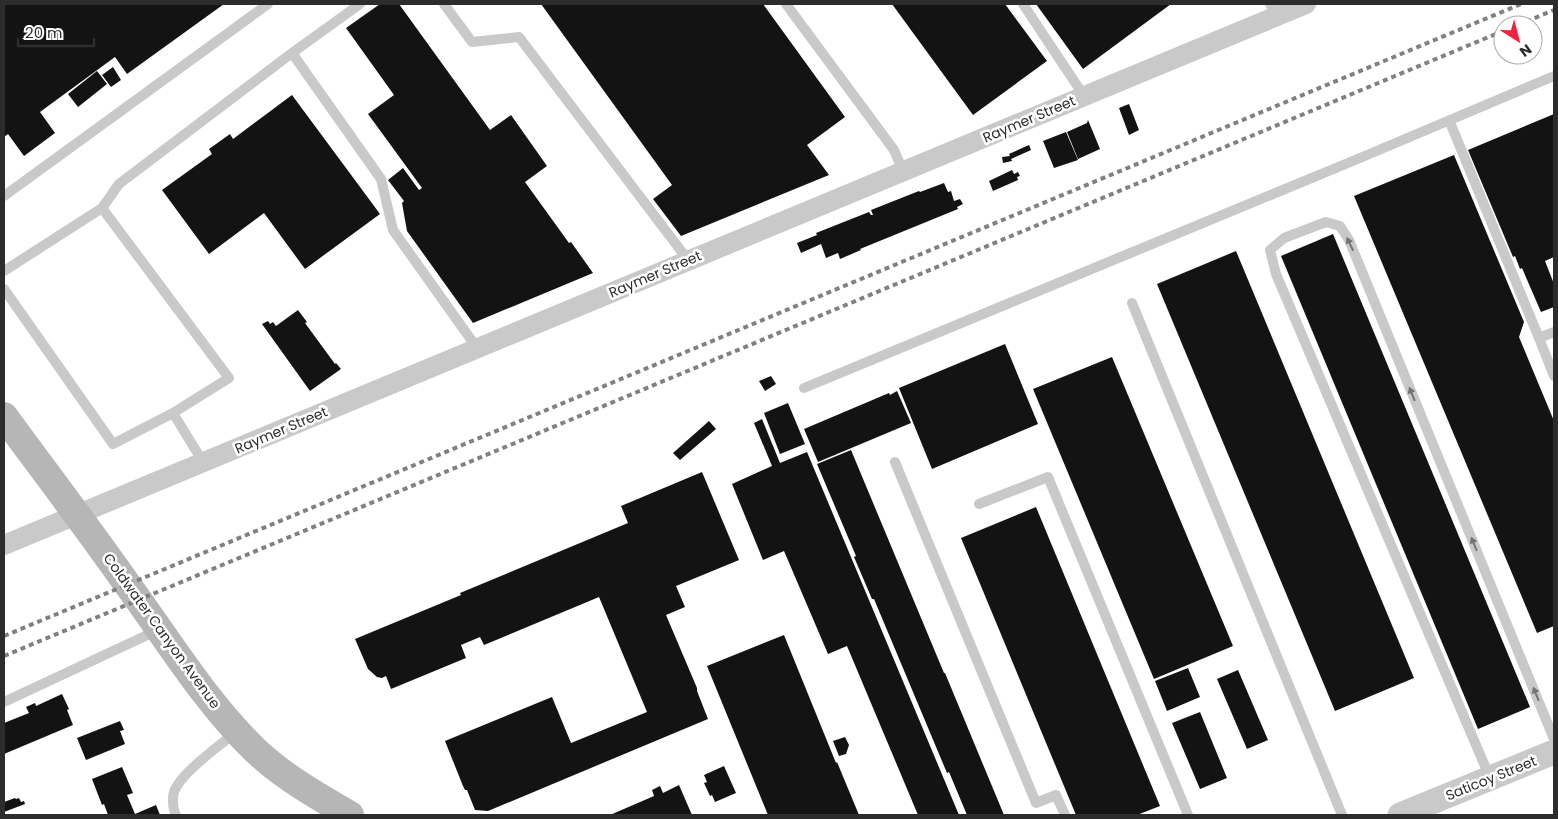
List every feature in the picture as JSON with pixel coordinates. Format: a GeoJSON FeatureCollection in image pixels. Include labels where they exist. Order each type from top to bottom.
{"type":"FeatureCollection","features":[{"type":"Feature","properties":{"kind":"main road","name":"Coldwater Canyon Avenue"},"geometry":{"type":"LineString","coordinates":[[4,416],[203,691],[237,731],[255,750],[286,774],[316,796],[350,815]]}},
{"type":"Feature","properties":{"kind":"street","name":"Raymer Street"},"geometry":{"type":"LineString","coordinates":[[4,545],[1084,96],[1274,10],[1306,4]]}},
{"type":"Feature","properties":{"kind":"street","name":"Saticoy Street"},"geometry":{"type":"LineString","coordinates":[[1400,815],[1431,810],[1491,778],[1554,752]]}},
{"type":"Feature","properties":{"kind":"lane"},"geometry":{"type":"LineString","coordinates":[[4,196],[268,4]]}},
{"type":"Feature","properties":{"kind":"lane"},"geometry":{"type":"LineString","coordinates":[[4,271],[102,208],[120,184],[292,53],[360,4]]}},
{"type":"Feature","properties":{"kind":"lane"},"geometry":{"type":"LineString","coordinates":[[444,4],[472,42],[519,37],[688,260]]}},
{"type":"Feature","properties":{"kind":"lane"},"geometry":{"type":"LineString","coordinates":[[786,4],[894,150],[903,171]]}},
{"type":"Feature","properties":{"kind":"lane"},"geometry":{"type":"LineString","coordinates":[[1023,4],[1084,96]]}},
{"type":"Feature","properties":{"kind":"lane"},"geometry":{"type":"LineString","coordinates":[[292,53],[381,179],[393,230],[477,348]]}},
{"type":"Feature","properties":{"kind":"lane"},"geometry":{"type":"LineString","coordinates":[[804,388],[1554,76]]}},
{"type":"Feature","properties":{"kind":"lane"},"geometry":{"type":"LineString","coordinates":[[1449,120],[1554,376]]}},
{"type":"Feature","properties":{"kind":"lane"},"geometry":{"type":"LineString","coordinates":[[4,289],[113,444],[173,413],[229,378],[102,208]]}},
{"type":"Feature","properties":{"kind":"lane"},"geometry":{"type":"LineString","coordinates":[[1491,778],[1276,274],[1270,250],[1284,238],[1326,222],[1340,226],[1349,240],[1554,739]]}},
{"type":"Feature","properties":{"kind":"lane"},"geometry":{"type":"LineString","coordinates":[[1132,303],[1342,815]]}},
{"type":"Feature","properties":{"kind":"lane"},"geometry":{"type":"LineString","coordinates":[[1539,338],[1554,332]]}},
{"type":"Feature","properties":{"kind":"lane"},"geometry":{"type":"LineString","coordinates":[[173,413],[203,462]]}},
{"type":"Feature","properties":{"kind":"lane"},"geometry":{"type":"LineString","coordinates":[[895,462],[1036,803],[1056,795],[1065,815]]}},
{"type":"Feature","properties":{"kind":"lane"},"geometry":{"type":"LineString","coordinates":[[979,504],[1048,477],[1188,815]]}},
{"type":"Feature","properties":{"kind":"lane"},"geometry":{"type":"LineString","coordinates":[[4,702],[159,629]]}},
{"type":"Feature","properties":{"kind":"lane"},"geometry":{"type":"LineString","coordinates":[[176,815],[174,812],[174,792],[185,775],[237,731]]}},
{"type":"Feature","properties":{"kind":"building"},"geometry":{"type":"Polygon","coordinates":[[[4,4],[224,4],[127,74],[115,57],[40,112],[55,133],[24,156],[8,134],[4,137],[4,4]]]}},
{"type":"Feature","properties":{"kind":"building"},"geometry":{"type":"Polygon","coordinates":[[[380,4],[399,4],[490,130],[511,115],[547,166],[525,182],[593,273],[473,323],[407,231],[402,203],[404,201],[388,180],[403,168],[419,190],[422,188],[368,114],[394,95],[346,28],[380,4]]]}},
{"type":"Feature","properties":{"kind":"building"},"geometry":{"type":"Polygon","coordinates":[[[541,4],[763,4],[845,117],[807,145],[829,175],[681,236],[653,199],[672,185],[541,4]]]}},
{"type":"Feature","properties":{"kind":"building"},"geometry":{"type":"Polygon","coordinates":[[[892,4],[1005,4],[1047,61],[973,115],[892,4]]]}},
{"type":"Feature","properties":{"kind":"building"},"geometry":{"type":"Polygon","coordinates":[[[1036,4],[1171,4],[1083,69],[1036,4]]]}},
{"type":"Feature","properties":{"kind":"building"},"geometry":{"type":"Polygon","coordinates":[[[113,67],[121,80],[111,87],[102,75],[113,67]]]}},
{"type":"Feature","properties":{"kind":"building"},"geometry":{"type":"Polygon","coordinates":[[[97,71],[107,84],[78,107],[68,94],[97,71]]]}},
{"type":"Feature","properties":{"kind":"building"},"geometry":{"type":"Polygon","coordinates":[[[292,95],[380,214],[305,269],[264,213],[209,254],[162,190],[212,154],[209,149],[230,134],[233,139],[292,95]]]}},
{"type":"Feature","properties":{"kind":"building"},"geometry":{"type":"Polygon","coordinates":[[[1129,104],[1139,130],[1129,135],[1119,108],[1129,104]]]}},
{"type":"Feature","properties":{"kind":"building"},"geometry":{"type":"Polygon","coordinates":[[[1554,114],[1554,257],[1545,261],[1554,284],[1554,307],[1541,312],[1522,268],[1520,269],[1515,256],[1513,257],[1468,150],[1554,114]]]}},
{"type":"Feature","properties":{"kind":"building"},"geometry":{"type":"Polygon","coordinates":[[[1088,120],[1100,149],[1078,159],[1067,132],[1087,123],[1088,120]]]}},
{"type":"Feature","properties":{"kind":"building"},"geometry":{"type":"Polygon","coordinates":[[[1066,132],[1078,160],[1054,168],[1043,141],[1066,132]]]}},
{"type":"Feature","properties":{"kind":"building"},"geometry":{"type":"Polygon","coordinates":[[[1029,145],[1031,150],[1011,159],[1012,161],[1003,163],[1002,157],[1010,156],[1009,154],[1029,145]]]}},
{"type":"Feature","properties":{"kind":"building"},"geometry":{"type":"Polygon","coordinates":[[[1454,155],[1524,322],[1519,337],[1554,421],[1554,626],[1537,633],[1354,196],[1454,155]]]}},
{"type":"Feature","properties":{"kind":"building"},"geometry":{"type":"Polygon","coordinates":[[[1012,170],[1014,174],[1018,172],[1020,176],[1017,177],[1018,180],[993,191],[989,181],[1012,170]]]}},
{"type":"Feature","properties":{"kind":"building"},"geometry":{"type":"Polygon","coordinates":[[[944,183],[948,192],[951,191],[954,201],[960,199],[963,204],[957,207],[958,209],[840,259],[838,253],[826,258],[821,244],[801,253],[797,243],[817,235],[816,233],[869,212],[873,215],[871,210],[944,183]]]}},
{"type":"Feature","properties":{"kind":"building"},"geometry":{"type":"Polygon","coordinates":[[[1333,234],[1530,707],[1478,729],[1281,256],[1333,234]]]}},
{"type":"Feature","properties":{"kind":"building"},"geometry":{"type":"Polygon","coordinates":[[[1236,251],[1414,678],[1335,711],[1157,284],[1236,251]]]}},
{"type":"Feature","properties":{"kind":"building"},"geometry":{"type":"Polygon","coordinates":[[[298,310],[307,322],[305,323],[335,364],[341,369],[310,391],[262,324],[268,321],[270,324],[273,322],[276,326],[298,310]]]}},
{"type":"Feature","properties":{"kind":"building"},"geometry":{"type":"Polygon","coordinates":[[[1005,344],[1038,424],[932,469],[899,388],[1005,344]]]}},
{"type":"Feature","properties":{"kind":"building"},"geometry":{"type":"Polygon","coordinates":[[[1112,357],[1233,646],[1154,679],[1033,389],[1112,357]]]}},
{"type":"Feature","properties":{"kind":"building"},"geometry":{"type":"Polygon","coordinates":[[[771,376],[776,384],[765,391],[759,381],[771,376]]]}},
{"type":"Feature","properties":{"kind":"building"},"geometry":{"type":"Polygon","coordinates":[[[897,391],[911,423],[818,462],[804,429],[897,391]]]}},
{"type":"Feature","properties":{"kind":"building"},"geometry":{"type":"Polygon","coordinates":[[[788,403],[805,444],[780,454],[764,413],[788,403]]]}},
{"type":"Feature","properties":{"kind":"building"},"geometry":{"type":"Polygon","coordinates":[[[762,419],[780,463],[807,452],[959,815],[918,815],[847,646],[828,654],[784,551],[763,560],[732,484],[772,466],[754,423],[762,419]]]}},
{"type":"Feature","properties":{"kind":"building"},"geometry":{"type":"Polygon","coordinates":[[[709,421],[716,429],[680,460],[673,453],[709,421]]]}},
{"type":"Feature","properties":{"kind":"building"},"geometry":{"type":"Polygon","coordinates":[[[851,450],[1004,815],[967,815],[854,557],[856,556],[817,464],[851,450]]]}},
{"type":"Feature","properties":{"kind":"building"},"geometry":{"type":"Polygon","coordinates":[[[702,472],[739,560],[676,586],[685,607],[666,615],[708,719],[488,811],[475,810],[445,741],[552,697],[571,743],[647,712],[599,597],[484,645],[480,637],[461,645],[466,658],[391,689],[386,676],[382,678],[377,677],[368,669],[355,639],[628,523],[621,506],[702,472]]]}},
{"type":"Feature","properties":{"kind":"building"},"geometry":{"type":"Polygon","coordinates":[[[1036,507],[1160,806],[1137,815],[1076,815],[961,538],[1036,507]]]}},
{"type":"Feature","properties":{"kind":"building"},"geometry":{"type":"Polygon","coordinates":[[[784,635],[859,815],[768,815],[707,666],[784,635]]]}},
{"type":"Feature","properties":{"kind":"building"},"geometry":{"type":"Polygon","coordinates":[[[1188,668],[1200,697],[1167,711],[1155,681],[1188,668]]]}},
{"type":"Feature","properties":{"kind":"building"},"geometry":{"type":"Polygon","coordinates":[[[1238,670],[1268,740],[1247,749],[1217,679],[1238,670]]]}},
{"type":"Feature","properties":{"kind":"building"},"geometry":{"type":"Polygon","coordinates":[[[62,694],[69,709],[67,710],[73,725],[4,754],[4,723],[29,713],[26,707],[35,703],[36,706],[62,694]]]}},
{"type":"Feature","properties":{"kind":"building"},"geometry":{"type":"Polygon","coordinates":[[[1200,712],[1227,778],[1200,789],[1172,723],[1200,712]]]}},
{"type":"Feature","properties":{"kind":"building"},"geometry":{"type":"Polygon","coordinates":[[[120,721],[124,730],[120,731],[125,744],[86,760],[77,738],[120,721]]]}},
{"type":"Feature","properties":{"kind":"building"},"geometry":{"type":"Polygon","coordinates":[[[845,737],[849,745],[846,754],[839,756],[833,741],[845,737]]]}},
{"type":"Feature","properties":{"kind":"building"},"geometry":{"type":"Polygon","coordinates":[[[724,766],[736,793],[715,802],[704,783],[707,782],[704,775],[724,766]]]}},
{"type":"Feature","properties":{"kind":"building"},"geometry":{"type":"Polygon","coordinates":[[[122,767],[133,793],[127,795],[135,814],[156,805],[160,815],[108,815],[92,779],[122,767]]]}},
{"type":"Feature","properties":{"kind":"building"},"geometry":{"type":"Polygon","coordinates":[[[679,785],[692,815],[610,815],[654,796],[652,790],[660,786],[663,793],[679,785]]]}},
{"type":"Feature","properties":{"kind":"building"},"geometry":{"type":"Polygon","coordinates":[[[19,798],[21,802],[24,801],[25,804],[4,812],[4,802],[19,798]]]}},
{"type":"Feature","properties":{"kind":"railway"},"geometry":{"type":"LineString","coordinates":[[4,636],[1521,4]]}},
{"type":"Feature","properties":{"kind":"railway"},"geometry":{"type":"LineString","coordinates":[[1542,15],[1554,10]]}},
{"type":"Feature","properties":{"kind":"railway"},"geometry":{"type":"LineString","coordinates":[[4,656],[1493,35]]}}]}
